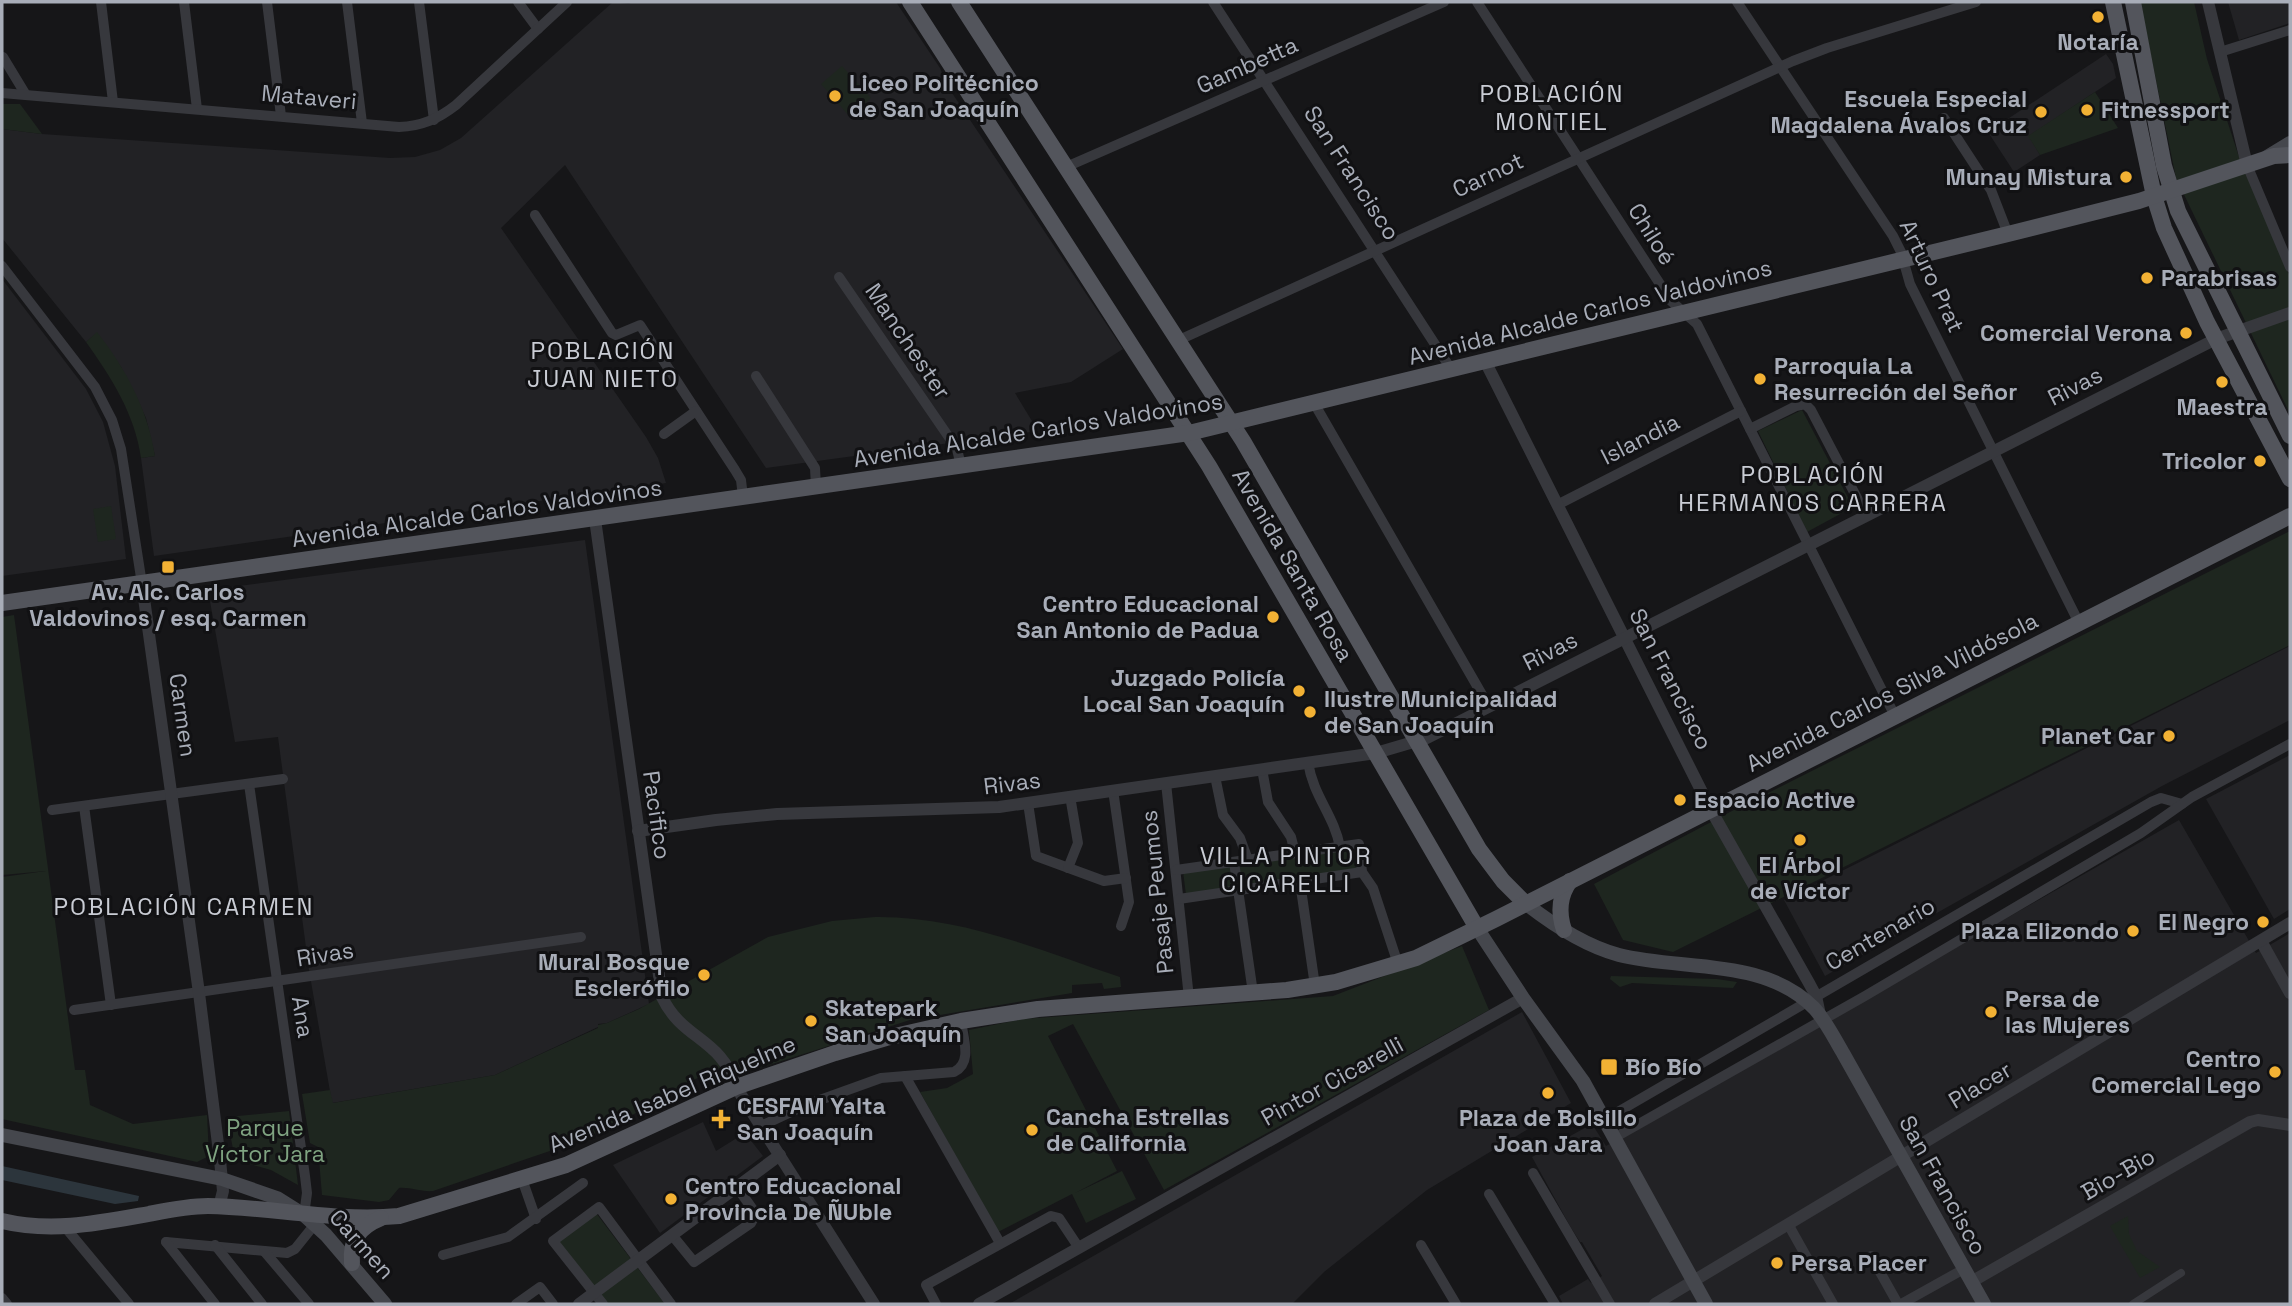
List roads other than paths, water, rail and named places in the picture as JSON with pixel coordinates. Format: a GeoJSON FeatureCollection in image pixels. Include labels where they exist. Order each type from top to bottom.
{"type":"FeatureCollection","features":[{"type":"Feature","properties":{"kind":"main road","name":"Avenida Santa Rosa"},"geometry":{"type":"LineString","coordinates":[[911,2],[1189,433],[1477,928],[1583,1081],[1706,1304]]}},
{"type":"Feature","properties":{"kind":"main road","name":"Avenida Santa Rosa"},"geometry":{"type":"LineString","coordinates":[[959,2],[1231,423],[1479,849],[1503,881],[1525,904],[1594,946],[1620,955],[1757,976],[1811,999]]}},
{"type":"Feature","properties":{"kind":"main road"},"geometry":{"type":"LineString","coordinates":[[2113,2],[2154,196],[2170,244],[2216,339],[2290,479]]}},
{"type":"Feature","properties":{"kind":"main road"},"geometry":{"type":"LineString","coordinates":[[2133,2],[2171,190],[2185,226],[2290,436]]}},
{"type":"Feature","properties":{"kind":"main road","name":"Avenida Alcalde Carlos Valdovinos"},"geometry":{"type":"LineString","coordinates":[[2,603],[1189,433],[1903,260],[2154,196],[2277,156],[2290,144]]}},
{"type":"Feature","properties":{"kind":"main road","name":"Avenida Carlos Silva Vildósola"},"geometry":{"type":"LineString","coordinates":[[1477,928],[2290,516]]}},
{"type":"Feature","properties":{"kind":"main road"},"geometry":{"type":"LineString","coordinates":[[1496,919],[1502,913],[1506,901],[1503,881]]}},
{"type":"Feature","properties":{"kind":"main road"},"geometry":{"type":"LineString","coordinates":[[1564,930],[1560,906],[1564,890],[1570,881]]}},
{"type":"Feature","properties":{"kind":"main road","name":"Avenida Isabel Riquelme"},"geometry":{"type":"LineString","coordinates":[[2,1221],[26,1226],[65,1227],[192,1207],[219,1207],[309,1219],[381,1218],[409,1214],[584,1158],[736,1087],[887,1038],[961,1021],[1038,1009],[1315,986],[1398,964],[1477,928]]}},
{"type":"Feature","properties":{"kind":"main road","name":"San Francisco"},"geometry":{"type":"LineString","coordinates":[[1811,999],[1984,1304]]}},
{"type":"Feature","properties":{"kind":"main road","name":"Carmen"},"geometry":{"type":"LineString","coordinates":[[2,1135],[222,1179],[277,1198],[309,1219],[352,1263],[385,1304]]}},
{"type":"Feature","properties":{"kind":"main road"},"geometry":{"type":"LineString","coordinates":[[352,1263],[355,1237],[368,1224],[381,1218]]}},
{"type":"Feature","properties":{"kind":"street"},"geometry":{"type":"LineString","coordinates":[[101,2],[113,102]]}},
{"type":"Feature","properties":{"kind":"street"},"geometry":{"type":"LineString","coordinates":[[184,2],[197,109]]}},
{"type":"Feature","properties":{"kind":"street"},"geometry":{"type":"LineString","coordinates":[[267,2],[281,116]]}},
{"type":"Feature","properties":{"kind":"street"},"geometry":{"type":"LineString","coordinates":[[347,2],[362,123]]}},
{"type":"Feature","properties":{"kind":"street"},"geometry":{"type":"LineString","coordinates":[[419,2],[434,120]]}},
{"type":"Feature","properties":{"kind":"street"},"geometry":{"type":"LineString","coordinates":[[518,2],[538,29]]}},
{"type":"Feature","properties":{"kind":"street","name":"Mataveri"},"geometry":{"type":"LineString","coordinates":[[2,93],[399,127],[434,120],[456,105],[567,2]]}},
{"type":"Feature","properties":{"kind":"street","name":"San Francisco"},"geometry":{"type":"LineString","coordinates":[[1213,2],[1451,369]]}},
{"type":"Feature","properties":{"kind":"street","name":"Gambetta"},"geometry":{"type":"LineString","coordinates":[[1066,167],[1444,2]]}},
{"type":"Feature","properties":{"kind":"street","name":"Chiloé"},"geometry":{"type":"LineString","coordinates":[[1477,2],[1671,301],[1697,324],[1895,716]]}},
{"type":"Feature","properties":{"kind":"street","name":"Arturo Prat"},"geometry":{"type":"LineString","coordinates":[[1737,2],[1893,236],[1910,284],[2079,623]]}},
{"type":"Feature","properties":{"kind":"street","name":"Carnot"},"geometry":{"type":"LineString","coordinates":[[1179,340],[1781,67],[1827,48],[1976,2]]}},
{"type":"Feature","properties":{"kind":"street"},"geometry":{"type":"LineString","coordinates":[[2208,2],[2247,165],[2290,267]]}},
{"type":"Feature","properties":{"kind":"street"},"geometry":{"type":"LineString","coordinates":[[2220,52],[2290,30]]}},
{"type":"Feature","properties":{"kind":"street"},"geometry":{"type":"LineString","coordinates":[[2,56],[26,95]]}},
{"type":"Feature","properties":{"kind":"street"},"geometry":{"type":"LineString","coordinates":[[1944,118],[1991,190],[2008,234]]}},
{"type":"Feature","properties":{"kind":"street"},"geometry":{"type":"LineString","coordinates":[[536,215],[612,333],[616,335],[640,325],[741,480],[743,497]]}},
{"type":"Feature","properties":{"kind":"street","name":"Carmen"},"geometry":{"type":"LineString","coordinates":[[2,266],[95,387],[112,420],[121,449],[200,993],[222,1179],[219,1207]]}},
{"type":"Feature","properties":{"kind":"street","name":"Manchester"},"geometry":{"type":"LineString","coordinates":[[839,277],[957,449],[961,466]]}},
{"type":"Feature","properties":{"kind":"street","name":"Rivas"},"geometry":{"type":"LineString","coordinates":[[638,831],[777,814],[999,807],[1376,753],[1416,741],[2216,339],[2290,313]]}},
{"type":"Feature","properties":{"kind":"street","name":"San Francisco"},"geometry":{"type":"LineString","coordinates":[[1485,361],[1711,810],[1811,999]]}},
{"type":"Feature","properties":{"kind":"street"},"geometry":{"type":"LineString","coordinates":[[756,376],[815,468],[816,487]]}},
{"type":"Feature","properties":{"kind":"street"},"geometry":{"type":"LineString","coordinates":[[1314,403],[1488,705]]}},
{"type":"Feature","properties":{"kind":"street"},"geometry":{"type":"LineString","coordinates":[[1750,429],[1805,404],[1811,410],[1866,515]]}},
{"type":"Feature","properties":{"kind":"street"},"geometry":{"type":"LineString","coordinates":[[664,434],[696,411]]}},
{"type":"Feature","properties":{"kind":"street","name":"Islandia"},"geometry":{"type":"LineString","coordinates":[[1557,505],[1741,411]]}},
{"type":"Feature","properties":{"kind":"street","name":"Pacifico"},"geometry":{"type":"LineString","coordinates":[[595,519],[662,997],[675,1020],[718,1053],[726,1063],[736,1087],[874,1304]]}},
{"type":"Feature","properties":{"kind":"street","name":"Centenario"},"geometry":{"type":"LineString","coordinates":[[1614,1138],[2141,833],[2182,804],[2290,744]]}},
{"type":"Feature","properties":{"kind":"street"},"geometry":{"type":"LineString","coordinates":[[1308,762],[1315,790],[1337,830],[1340,847]]}},
{"type":"Feature","properties":{"kind":"street"},"geometry":{"type":"LineString","coordinates":[[1262,769],[1268,802],[1291,837],[1295,853]]}},
{"type":"Feature","properties":{"kind":"street"},"geometry":{"type":"LineString","coordinates":[[1215,776],[1223,816],[1240,838],[1248,860]]}},
{"type":"Feature","properties":{"kind":"street"},"geometry":{"type":"LineString","coordinates":[[52,810],[283,779]]}},
{"type":"Feature","properties":{"kind":"street","name":"Pasaje Peumos"},"geometry":{"type":"LineString","coordinates":[[1166,783],[1189,998]]}},
{"type":"Feature","properties":{"kind":"street","name":"Ana"},"geometry":{"type":"LineString","coordinates":[[249,784],[309,1219]]}},
{"type":"Feature","properties":{"kind":"street"},"geometry":{"type":"LineString","coordinates":[[1113,790],[1129,902],[1121,926]]}},
{"type":"Feature","properties":{"kind":"street"},"geometry":{"type":"LineString","coordinates":[[1068,868],[1078,843],[1070,796]]}},
{"type":"Feature","properties":{"kind":"street","name":"Centenario"},"geometry":{"type":"LineString","coordinates":[[1604,1120],[2151,802],[2161,798],[2182,804]]}},
{"type":"Feature","properties":{"kind":"street"},"geometry":{"type":"LineString","coordinates":[[1028,803],[1036,856],[1104,881],[1126,878]]}},
{"type":"Feature","properties":{"kind":"street"},"geometry":{"type":"LineString","coordinates":[[84,806],[111,1005]]}},
{"type":"Feature","properties":{"kind":"street"},"geometry":{"type":"LineString","coordinates":[[1176,870],[1359,844],[1362,873],[1373,888],[1398,964]]}},
{"type":"Feature","properties":{"kind":"street"},"geometry":{"type":"LineString","coordinates":[[1234,862],[1253,993]]}},
{"type":"Feature","properties":{"kind":"street"},"geometry":{"type":"LineString","coordinates":[[1179,899],[1362,873]]}},
{"type":"Feature","properties":{"kind":"street"},"geometry":{"type":"LineString","coordinates":[[1300,881],[1315,986]]}},
{"type":"Feature","properties":{"kind":"street","name":"Placer"},"geometry":{"type":"LineString","coordinates":[[1654,1304],[2290,923]]}},
{"type":"Feature","properties":{"kind":"street","name":"Rivas"},"geometry":{"type":"LineString","coordinates":[[74,1010],[581,937]]}},
{"type":"Feature","properties":{"kind":"street"},"geometry":{"type":"LineString","coordinates":[[2261,941],[2290,993]]}},
{"type":"Feature","properties":{"kind":"street","name":"Pintor Cicarelli"},"geometry":{"type":"LineString","coordinates":[[979,1304],[1523,998]]}},
{"type":"Feature","properties":{"kind":"street"},"geometry":{"type":"LineString","coordinates":[[761,1126],[881,1078],[960,1070],[966,1058],[961,1021]]}},
{"type":"Feature","properties":{"kind":"street"},"geometry":{"type":"LineString","coordinates":[[905,1076],[1000,1243]]}},
{"type":"Feature","properties":{"kind":"street","name":"Bio-Bio"},"geometry":{"type":"LineString","coordinates":[[1968,1276],[2250,1122],[2258,1120],[2290,1125]]}},
{"type":"Feature","properties":{"kind":"street"},"geometry":{"type":"LineString","coordinates":[[579,1304],[780,1154]]}},
{"type":"Feature","properties":{"kind":"street"},"geometry":{"type":"LineString","coordinates":[[1533,1173],[1610,1304]]}},
{"type":"Feature","properties":{"kind":"street"},"geometry":{"type":"LineString","coordinates":[[522,1180],[536,1219]]}},
{"type":"Feature","properties":{"kind":"street"},"geometry":{"type":"LineString","coordinates":[[443,1255],[509,1237],[583,1183]]}},
{"type":"Feature","properties":{"kind":"street"},"geometry":{"type":"LineString","coordinates":[[672,1235],[694,1262],[751,1223],[757,1214],[737,1187]]}},
{"type":"Feature","properties":{"kind":"street"},"geometry":{"type":"LineString","coordinates":[[1489,1194],[1555,1304]]}},
{"type":"Feature","properties":{"kind":"street"},"geometry":{"type":"LineString","coordinates":[[603,1304],[553,1241],[599,1207],[671,1304]]}},
{"type":"Feature","properties":{"kind":"street"},"geometry":{"type":"LineString","coordinates":[[936,1304],[926,1285],[1051,1216],[1059,1218],[1079,1248]]}},
{"type":"Feature","properties":{"kind":"street"},"geometry":{"type":"LineString","coordinates":[[218,1304],[166,1242],[287,1253],[295,1249],[309,1219]]}},
{"type":"Feature","properties":{"kind":"street"},"geometry":{"type":"LineString","coordinates":[[1788,1224],[1833,1304]]}},
{"type":"Feature","properties":{"kind":"street"},"geometry":{"type":"LineString","coordinates":[[65,1227],[129,1304]]}},
{"type":"Feature","properties":{"kind":"street"},"geometry":{"type":"LineString","coordinates":[[215,1245],[262,1304]]}},
{"type":"Feature","properties":{"kind":"street"},"geometry":{"type":"LineString","coordinates":[[1421,1245],[1456,1304]]}},
{"type":"Feature","properties":{"kind":"street"},"geometry":{"type":"LineString","coordinates":[[264,1251],[309,1304]]}},
{"type":"Feature","properties":{"kind":"street"},"geometry":{"type":"LineString","coordinates":[[1871,1256],[1899,1304],[1968,1276]]}},
{"type":"Feature","properties":{"kind":"street"},"geometry":{"type":"LineString","coordinates":[[2133,1304],[2181,1273]]}},
{"type":"Feature","properties":{"kind":"street"},"geometry":{"type":"LineString","coordinates":[[516,1304],[540,1287],[553,1304]]}},
{"type":"Feature","properties":{"kind":"street"},"geometry":{"type":"LineString","coordinates":[[2,1298],[7,1304]]}},
{"type":"Feature","properties":{"kind":"place","name":"Notaría"},"geometry":{"type":"Point","coordinates":[2098,17]}},
{"type":"Feature","properties":{"kind":"place","name":"Liceo Politécnico de San Joaquín"},"geometry":{"type":"Point","coordinates":[835,96]}},
{"type":"Feature","properties":{"kind":"place","name":"Fitnessport"},"geometry":{"type":"Point","coordinates":[2087,110]}},
{"type":"Feature","properties":{"kind":"place","name":"Escuela Especial Magdalena Ávalos Cruz"},"geometry":{"type":"Point","coordinates":[2041,112]}},
{"type":"Feature","properties":{"kind":"place","name":"Munay Mistura"},"geometry":{"type":"Point","coordinates":[2126,177]}},
{"type":"Feature","properties":{"kind":"place","name":"Parabrisas"},"geometry":{"type":"Point","coordinates":[2147,278]}},
{"type":"Feature","properties":{"kind":"place","name":"Comercial Verona"},"geometry":{"type":"Point","coordinates":[2186,333]}},
{"type":"Feature","properties":{"kind":"place","name":"Parroquia La Resurreción del Señor"},"geometry":{"type":"Point","coordinates":[1760,379]}},
{"type":"Feature","properties":{"kind":"place","name":"Maestra"},"geometry":{"type":"Point","coordinates":[2222,382]}},
{"type":"Feature","properties":{"kind":"place","name":"Tricolor"},"geometry":{"type":"Point","coordinates":[2260,461]}},
{"type":"Feature","properties":{"kind":"place","name":"Av. Alc. Carlos Valdovinos / esq. Carmen"},"geometry":{"type":"Point","coordinates":[168,567]}},
{"type":"Feature","properties":{"kind":"place","name":"Centro Educacional San Antonio de Padua"},"geometry":{"type":"Point","coordinates":[1273,617]}},
{"type":"Feature","properties":{"kind":"place","name":"Juzgado Policía Local San Joaquín"},"geometry":{"type":"Point","coordinates":[1299,691]}},
{"type":"Feature","properties":{"kind":"place","name":"Ilustre Municipalidad de San Joaquín"},"geometry":{"type":"Point","coordinates":[1310,712]}},
{"type":"Feature","properties":{"kind":"place","name":"Planet Car"},"geometry":{"type":"Point","coordinates":[2169,736]}},
{"type":"Feature","properties":{"kind":"place","name":"Espacio Active"},"geometry":{"type":"Point","coordinates":[1680,800]}},
{"type":"Feature","properties":{"kind":"place","name":"El Árbol de Víctor"},"geometry":{"type":"Point","coordinates":[1800,840]}},
{"type":"Feature","properties":{"kind":"place","name":"El Negro"},"geometry":{"type":"Point","coordinates":[2263,922]}},
{"type":"Feature","properties":{"kind":"place","name":"Plaza Elizondo"},"geometry":{"type":"Point","coordinates":[2133,931]}},
{"type":"Feature","properties":{"kind":"place","name":"Mural Bosque Esclerófilo"},"geometry":{"type":"Point","coordinates":[704,975]}},
{"type":"Feature","properties":{"kind":"place","name":"Persa de las Mujeres"},"geometry":{"type":"Point","coordinates":[1991,1012]}},
{"type":"Feature","properties":{"kind":"place","name":"Skatepark San Joaquín"},"geometry":{"type":"Point","coordinates":[811,1021]}},
{"type":"Feature","properties":{"kind":"place","name":"Bío Bío"},"geometry":{"type":"Point","coordinates":[1609,1067]}},
{"type":"Feature","properties":{"kind":"place","name":"Centro Comercial Lego"},"geometry":{"type":"Point","coordinates":[2275,1072]}},
{"type":"Feature","properties":{"kind":"place","name":"Plaza de Bolsillo Joan Jara"},"geometry":{"type":"Point","coordinates":[1548,1093]}},
{"type":"Feature","properties":{"kind":"place","name":"CESFAM Yalta San Joaquín"},"geometry":{"type":"Point","coordinates":[721,1119]}},
{"type":"Feature","properties":{"kind":"place","name":"Cancha Estrellas de California"},"geometry":{"type":"Point","coordinates":[1032,1130]}},
{"type":"Feature","properties":{"kind":"place","name":"Centro Educacional Provincia De ÑUble"},"geometry":{"type":"Point","coordinates":[671,1199]}},
{"type":"Feature","properties":{"kind":"place","name":"Persa Placer"},"geometry":{"type":"Point","coordinates":[1777,1263]}},
{"type":"Feature","properties":{"kind":"district","name":"POBLACIÓN MONTIEL"},"geometry":{"type":"Point","coordinates":[1552,107]}},
{"type":"Feature","properties":{"kind":"district","name":"POBLACIÓN JUAN NIETO"},"geometry":{"type":"Point","coordinates":[603,364]}},
{"type":"Feature","properties":{"kind":"district","name":"POBLACIÓN HERMANOS CARRERA"},"geometry":{"type":"Point","coordinates":[1813,488]}},
{"type":"Feature","properties":{"kind":"district","name":"VILLA PINTOR CICARELLI"},"geometry":{"type":"Point","coordinates":[1286,869]}},
{"type":"Feature","properties":{"kind":"district","name":"POBLACIÓN CARMEN"},"geometry":{"type":"Point","coordinates":[184,906]}},
{"type":"Feature","properties":{"kind":"park label","name":"Parque Víctor Jara"},"geometry":{"type":"Point","coordinates":[265,1141]}}]}
